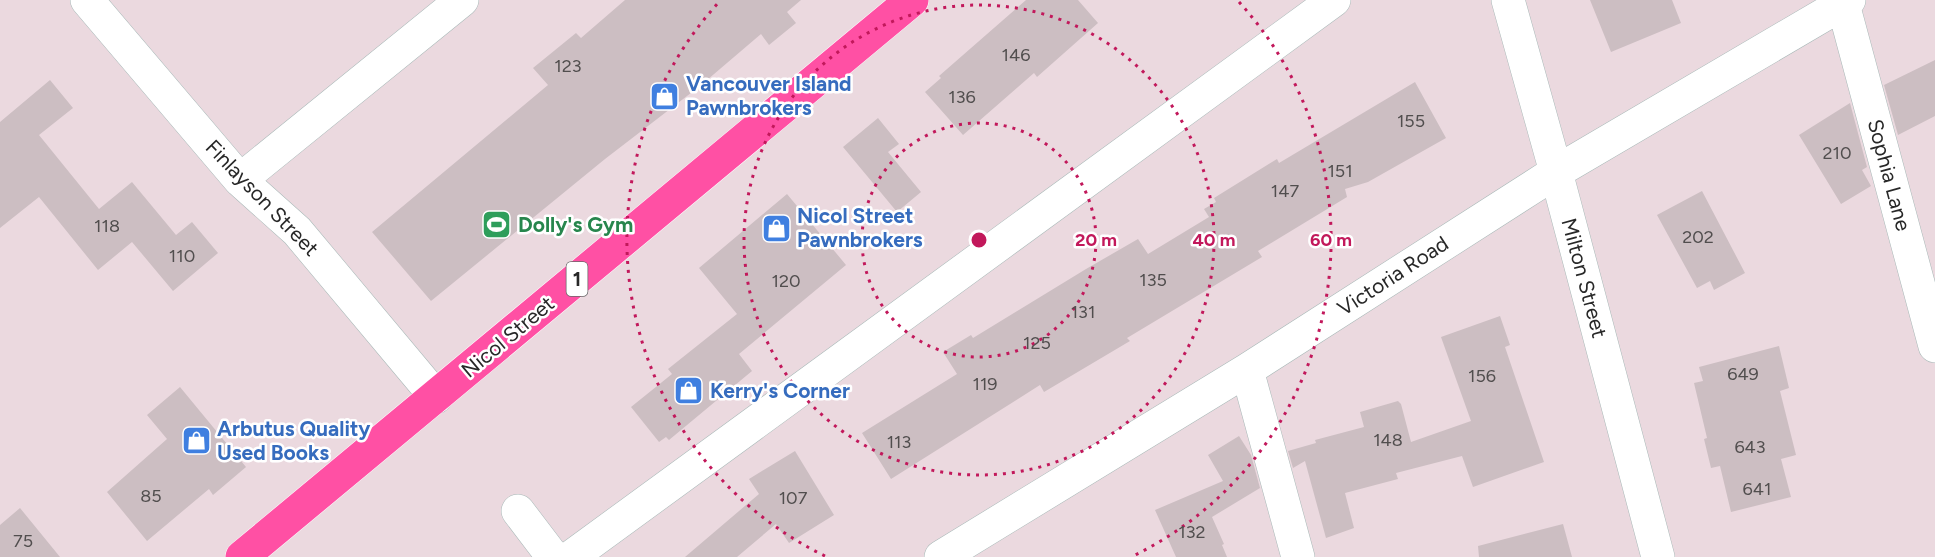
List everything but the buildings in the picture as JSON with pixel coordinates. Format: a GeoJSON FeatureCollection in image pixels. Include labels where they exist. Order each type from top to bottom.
{"type":"FeatureCollection","features":[{"type":"Feature","properties":{"kind":"highway","name":"Nicol Street"},"geometry":{"type":"LineString","coordinates":[[242,557],[912,0]]}},
{"type":"Feature","properties":{"kind":"street","name":"Finlayson Street"},"geometry":{"type":"LineString","coordinates":[[87,0],[240,180],[297,231],[436,397]]}},
{"type":"Feature","properties":{"kind":"street"},"geometry":{"type":"LineString","coordinates":[[240,180],[462,0]]}},
{"type":"Feature","properties":{"kind":"street"},"geometry":{"type":"LineString","coordinates":[[571,557],[1334,0]]}},
{"type":"Feature","properties":{"kind":"street","name":"Milton Street"},"geometry":{"type":"LineString","coordinates":[[1508,0],[1658,557]]}},
{"type":"Feature","properties":{"kind":"street","name":"Victoria Road"},"geometry":{"type":"LineString","coordinates":[[941,557],[977,547],[1556,172],[1846,2]]}},
{"type":"Feature","properties":{"kind":"street","name":"Sophia Lane"},"geometry":{"type":"LineString","coordinates":[[1846,2],[1935,346]]}},
{"type":"Feature","properties":{"kind":"street"},"geometry":{"type":"LineString","coordinates":[[1247,370],[1298,557]]}},
{"type":"Feature","properties":{"kind":"street"},"geometry":{"type":"LineString","coordinates":[[518,512],[553,557]]}},
{"type":"Feature","properties":{"kind":"place","name":"Vancouver Island Pawnbrokers"},"geometry":{"type":"Point","coordinates":[665,96]}},
{"type":"Feature","properties":{"kind":"place","name":"Dolly's Gym"},"geometry":{"type":"Point","coordinates":[497,225]}},
{"type":"Feature","properties":{"kind":"place","name":"Nicol Street Pawnbrokers"},"geometry":{"type":"Point","coordinates":[776,228]}},
{"type":"Feature","properties":{"kind":"place","name":"Kerry's Corner"},"geometry":{"type":"Point","coordinates":[689,391]}},
{"type":"Feature","properties":{"kind":"place","name":"Arbutus Quality Used Books"},"geometry":{"type":"Point","coordinates":[196,441]}}]}
